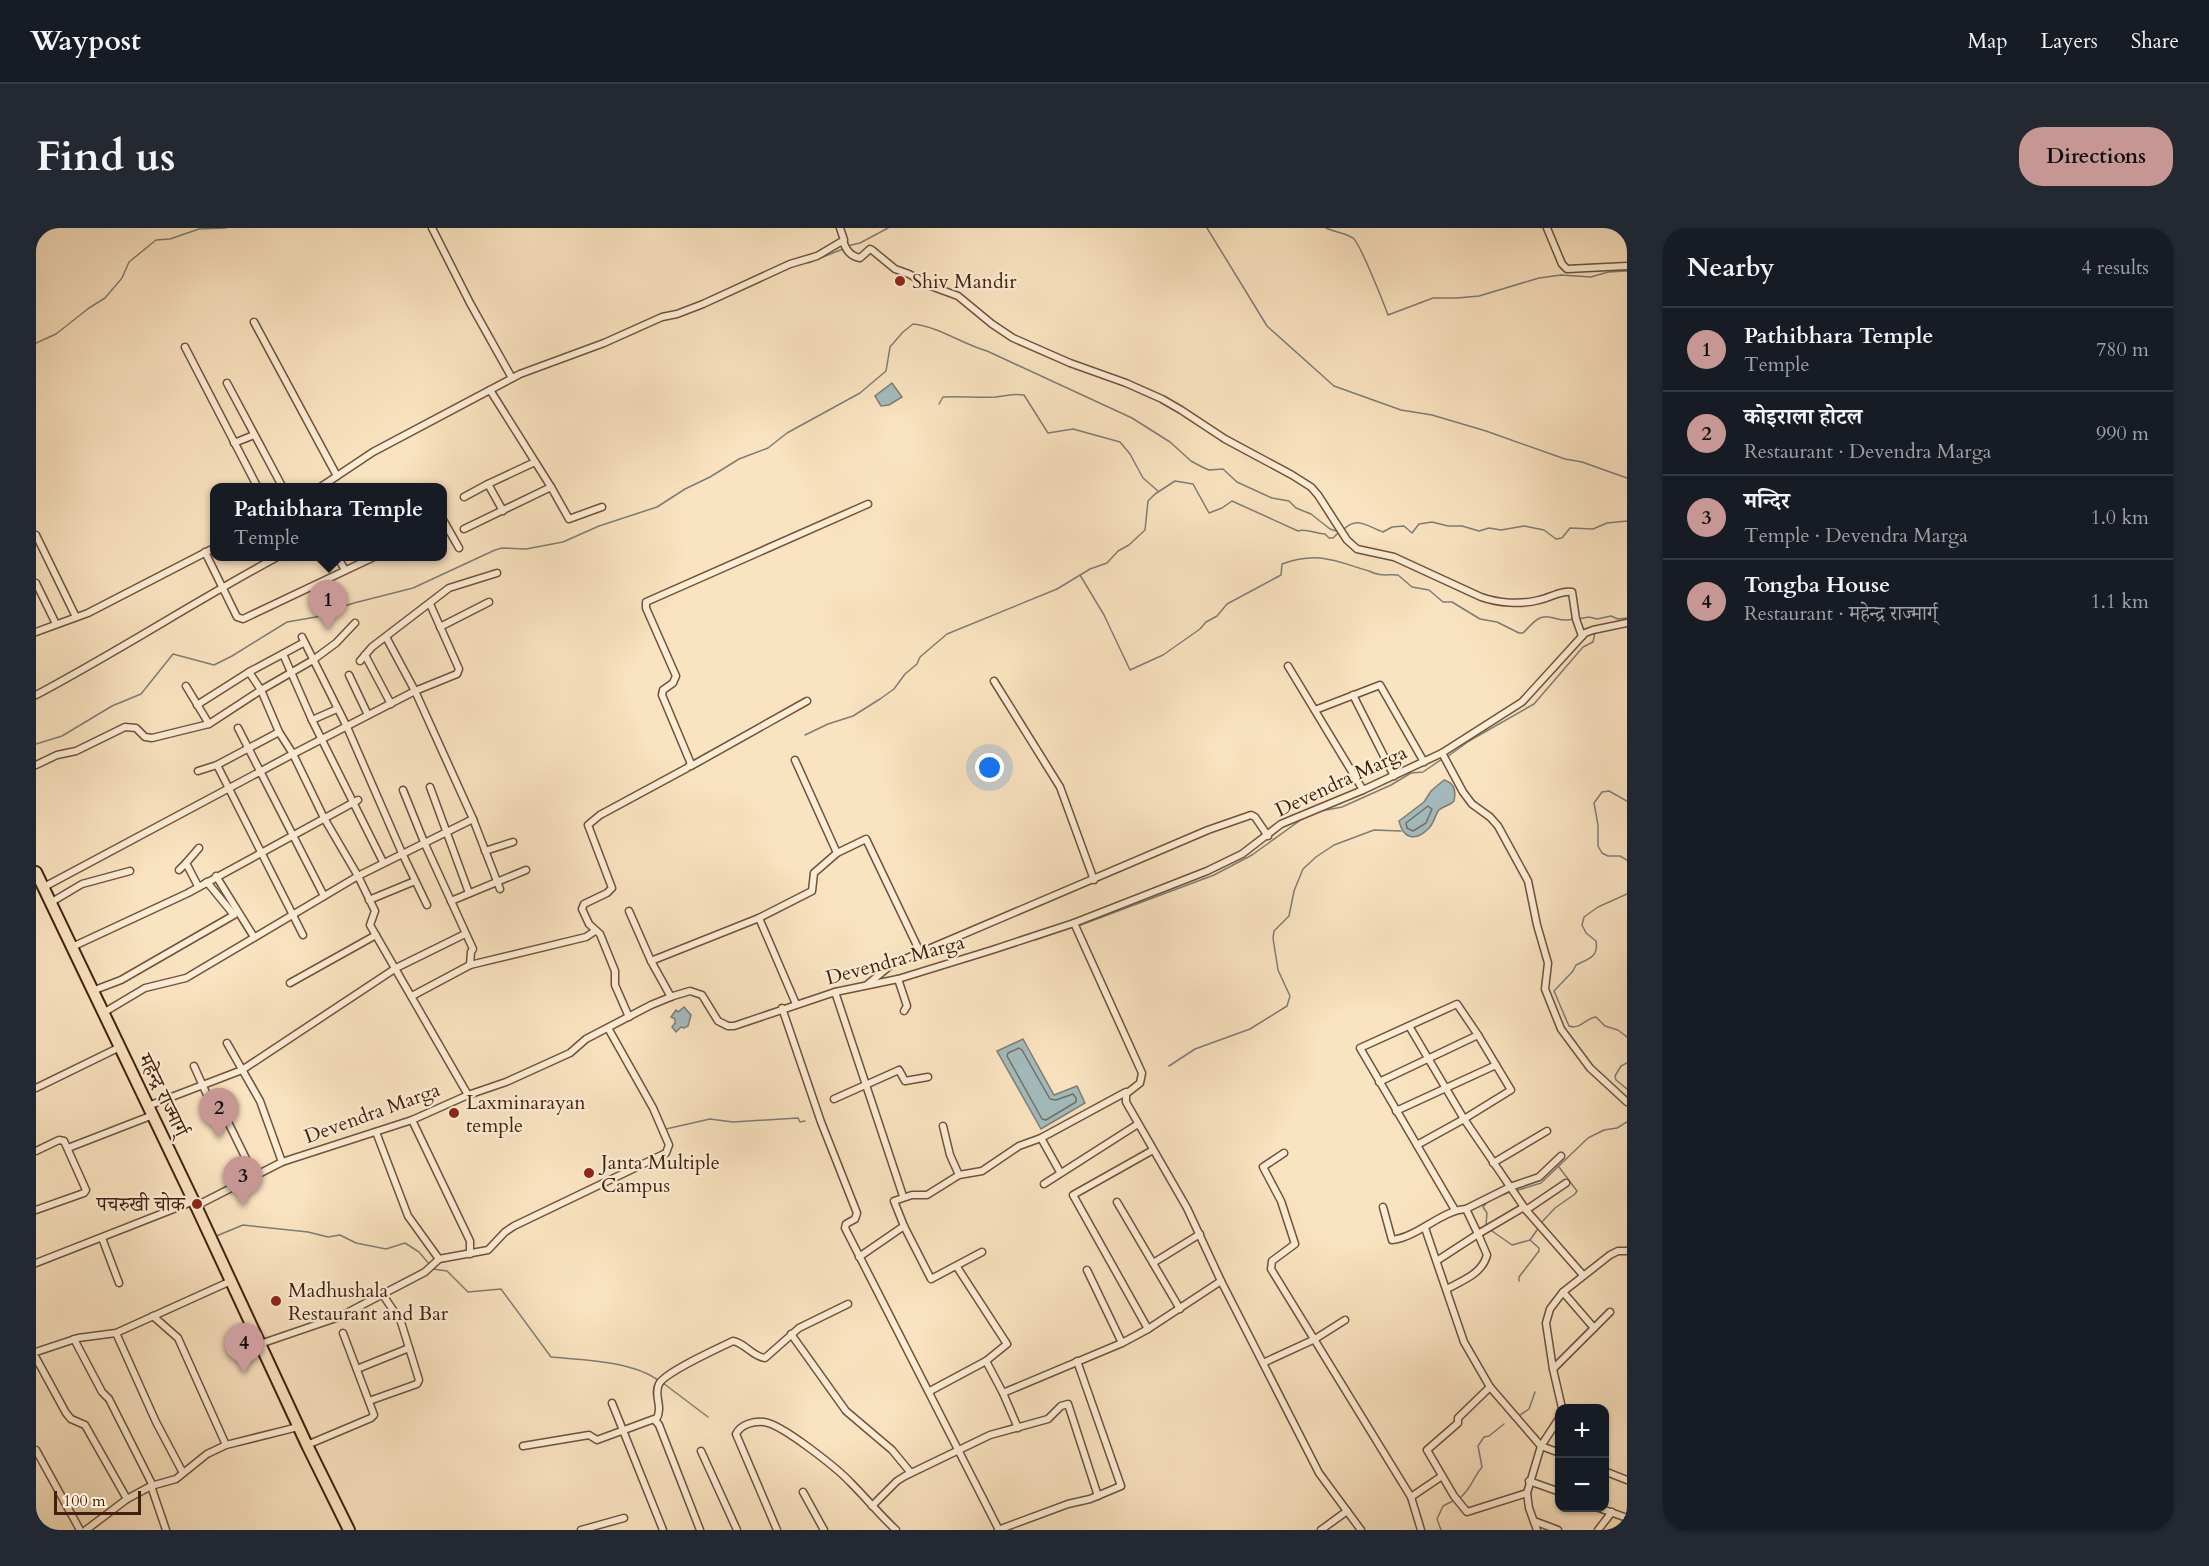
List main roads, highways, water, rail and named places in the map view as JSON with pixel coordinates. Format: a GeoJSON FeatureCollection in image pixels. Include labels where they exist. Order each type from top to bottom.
{"type":"FeatureCollection","features":[{"type":"Feature","properties":{"kind":"highway","name":"महेन्द्र राज्मार्ग्"},"geometry":{"type":"LineString","coordinates":[[36,872],[195,1204],[298,1427],[349,1530]]}},
{"type":"Feature","properties":{"kind":"water"},"geometry":{"type":"Polygon","coordinates":[[[892,383],[902,397],[889,405],[881,406],[875,396],[892,383]]]}},
{"type":"Feature","properties":{"kind":"water"},"geometry":{"type":"Polygon","coordinates":[[[1444,780],[1454,788],[1454,801],[1438,811],[1432,824],[1424,832],[1415,837],[1407,835],[1399,821],[1424,802],[1431,791],[1444,780]]]}},
{"type":"Feature","properties":{"kind":"water"},"geometry":{"type":"Polygon","coordinates":[[[684,1007],[691,1015],[688,1026],[681,1027],[676,1032],[672,1027],[675,1019],[671,1017],[676,1010],[678,1012],[684,1007]]]}},
{"type":"Feature","properties":{"kind":"water"},"geometry":{"type":"Polygon","coordinates":[[[1023,1039],[1054,1095],[1077,1086],[1085,1103],[1041,1129],[997,1051],[1023,1039]]]}},
{"type":"Feature","properties":{"kind":"waterway"},"geometry":{"type":"LineString","coordinates":[[36,343],[56,334],[105,298],[122,278],[129,262],[156,240],[170,239],[199,229],[226,228]]}},
{"type":"Feature","properties":{"kind":"waterway"},"geometry":{"type":"LineString","coordinates":[[847,246],[860,243],[888,228]]}},
{"type":"Feature","properties":{"kind":"waterway"},"geometry":{"type":"LineString","coordinates":[[1207,228],[1267,326],[1334,386],[1401,410],[1432,415],[1486,431],[1627,478]]}},
{"type":"Feature","properties":{"kind":"waterway"},"geometry":{"type":"LineString","coordinates":[[1326,228],[1350,236],[1356,242],[1372,274],[1388,315],[1433,298],[1479,296],[1539,278],[1561,275],[1591,277],[1608,272],[1627,271]]}},
{"type":"Feature","properties":{"kind":"waterway"},"geometry":{"type":"LineString","coordinates":[[808,263],[843,249]]}},
{"type":"Feature","properties":{"kind":"waterway"},"geometry":{"type":"LineString","coordinates":[[36,744],[62,736],[112,706],[141,694],[173,654],[214,665],[287,622],[316,617],[354,603],[413,588],[495,550],[526,549],[563,542],[599,526],[657,507],[739,459],[768,448],[787,433],[860,393],[886,371],[890,347],[913,324],[932,328],[987,351],[1132,418],[1170,442],[1191,461],[1209,470],[1223,469],[1237,482],[1272,498],[1289,501],[1296,508],[1311,514],[1330,529],[1339,532],[1333,538],[1329,538],[1325,534],[1298,531],[1232,501],[1209,513],[1193,484],[1175,481],[1148,501],[1145,530],[1129,545],[1118,551],[1107,563],[1090,569],[1057,589],[947,634],[920,657],[917,664],[905,674],[894,689],[880,699],[853,716],[805,735]]}},
{"type":"Feature","properties":{"kind":"waterway"},"geometry":{"type":"LineString","coordinates":[[939,404],[943,397],[1024,395],[1048,433],[1073,429],[1120,442],[1130,454],[1143,478],[1158,491]]}},
{"type":"Feature","properties":{"kind":"waterway"},"geometry":{"type":"LineString","coordinates":[[1343,530],[1353,523],[1358,523],[1383,532],[1392,527],[1404,526],[1412,533],[1419,524],[1432,522],[1479,531],[1489,528],[1501,530],[1524,526],[1544,530],[1556,539],[1562,538],[1570,528],[1593,529],[1607,523],[1627,521]]}},
{"type":"Feature","properties":{"kind":"waterway"},"geometry":{"type":"LineString","coordinates":[[1080,575],[1104,615],[1130,670],[1163,655],[1217,616],[1227,604],[1281,575],[1282,564],[1306,558],[1326,559],[1377,574],[1398,575],[1412,587],[1429,590],[1443,602],[1452,602],[1480,619],[1497,622],[1519,633],[1523,633],[1542,617],[1573,619]]}},
{"type":"Feature","properties":{"kind":"waterway"},"geometry":{"type":"LineString","coordinates":[[1578,619],[1611,616],[1618,619],[1627,618]]}},
{"type":"Feature","properties":{"kind":"waterway"},"geometry":{"type":"LineString","coordinates":[[1447,757],[1469,741],[1534,704],[1583,647],[1593,642],[1595,633]]}},
{"type":"Feature","properties":{"kind":"waterway"},"geometry":{"type":"LineString","coordinates":[[1078,926],[1214,875],[1252,855],[1302,819],[1321,811],[1342,807],[1391,785],[1411,773],[1423,772],[1442,759]]}},
{"type":"Feature","properties":{"kind":"waterway"},"geometry":{"type":"LineString","coordinates":[[1627,801],[1609,791],[1602,792],[1594,803],[1598,825],[1598,846],[1602,853],[1608,856],[1620,856],[1627,860]]}},
{"type":"Feature","properties":{"kind":"waterway"},"geometry":{"type":"LineString","coordinates":[[1169,1066],[1195,1049],[1250,1029],[1287,1006],[1290,996],[1278,970],[1273,938],[1274,931],[1289,916],[1294,891],[1303,869],[1334,845],[1374,830],[1401,831]]}},
{"type":"Feature","properties":{"kind":"waterway"},"geometry":{"type":"LineString","coordinates":[[1627,894],[1598,907],[1584,917],[1582,925],[1586,933],[1596,941],[1596,951],[1592,957],[1576,965],[1554,991],[1569,1026],[1577,1026],[1596,1017],[1605,1026],[1618,1030],[1627,1037]]}},
{"type":"Feature","properties":{"kind":"waterway"},"geometry":{"type":"LineString","coordinates":[[1035,940],[1073,927]]}},
{"type":"Feature","properties":{"kind":"waterway"},"geometry":{"type":"LineString","coordinates":[[1627,1063],[1621,1066],[1615,1076],[1616,1080],[1627,1089]]}},
{"type":"Feature","properties":{"kind":"waterway"},"geometry":{"type":"LineString","coordinates":[[666,1129],[710,1119],[733,1122],[798,1118],[800,1122],[805,1121]]}},
{"type":"Feature","properties":{"kind":"waterway"},"geometry":{"type":"LineString","coordinates":[[1515,1191],[1541,1183],[1588,1138],[1627,1122]]}},
{"type":"Feature","properties":{"kind":"waterway"},"geometry":{"type":"LineString","coordinates":[[1541,1223],[1555,1208],[1577,1191],[1559,1167]]}},
{"type":"Feature","properties":{"kind":"waterway"},"geometry":{"type":"LineString","coordinates":[[1494,1198],[1510,1192]]}},
{"type":"Feature","properties":{"kind":"waterway"},"geometry":{"type":"LineString","coordinates":[[1486,1225],[1487,1213],[1483,1207],[1487,1202]]}},
{"type":"Feature","properties":{"kind":"waterway"},"geometry":{"type":"LineString","coordinates":[[214,1237],[243,1225],[308,1232],[328,1237],[340,1235],[356,1243],[386,1249],[405,1243],[419,1252],[430,1265]]}},
{"type":"Feature","properties":{"kind":"waterway"},"geometry":{"type":"LineString","coordinates":[[1519,1281],[1519,1277],[1539,1251],[1539,1248],[1530,1240],[1537,1230]]}},
{"type":"Feature","properties":{"kind":"waterway"},"geometry":{"type":"LineString","coordinates":[[1492,1231],[1512,1245],[1530,1240]]}},
{"type":"Feature","properties":{"kind":"waterway"},"geometry":{"type":"LineString","coordinates":[[433,1269],[447,1271],[468,1292],[501,1289],[551,1357],[622,1365],[648,1374],[659,1381]]}},
{"type":"Feature","properties":{"kind":"waterway"},"geometry":{"type":"LineString","coordinates":[[663,1383],[708,1417]]}},
{"type":"Feature","properties":{"kind":"waterway"},"geometry":{"type":"LineString","coordinates":[[1520,1415],[1529,1409],[1535,1392]]}},
{"type":"Feature","properties":{"kind":"waterway"},"geometry":{"type":"LineString","coordinates":[[1460,1498],[1468,1490],[1482,1467],[1478,1446],[1484,1437],[1489,1436],[1504,1424]]}},
{"type":"Feature","properties":{"kind":"waterway"},"geometry":{"type":"LineString","coordinates":[[1441,1530],[1437,1519],[1443,1506],[1453,1501]]}},
{"type":"Feature","properties":{"kind":"place","name":"Shiv Mandir"},"geometry":{"type":"Point","coordinates":[900,281]}},
{"type":"Feature","properties":{"kind":"place","name":"Pathibhara Temple"},"geometry":{"type":"Point","coordinates":[328,630]}},
{"type":"Feature","properties":{"kind":"place","name":"Laxminarayan temple"},"geometry":{"type":"Point","coordinates":[454,1113]}},
{"type":"Feature","properties":{"kind":"place","name":"कोइराला होटल"},"geometry":{"type":"Point","coordinates":[219,1138]}},
{"type":"Feature","properties":{"kind":"place","name":"Janta Multiple Campus"},"geometry":{"type":"Point","coordinates":[589,1173]}},
{"type":"Feature","properties":{"kind":"place","name":"पचरुखी चोक"},"geometry":{"type":"Point","coordinates":[197,1204]}},
{"type":"Feature","properties":{"kind":"place","name":"मन्दिर"},"geometry":{"type":"Point","coordinates":[243,1206]}},
{"type":"Feature","properties":{"kind":"place","name":"Madhushala Restaurant and Bar"},"geometry":{"type":"Point","coordinates":[276,1301]}},
{"type":"Feature","properties":{"kind":"place","name":"Tongba House"},"geometry":{"type":"Point","coordinates":[244,1373]}}]}
